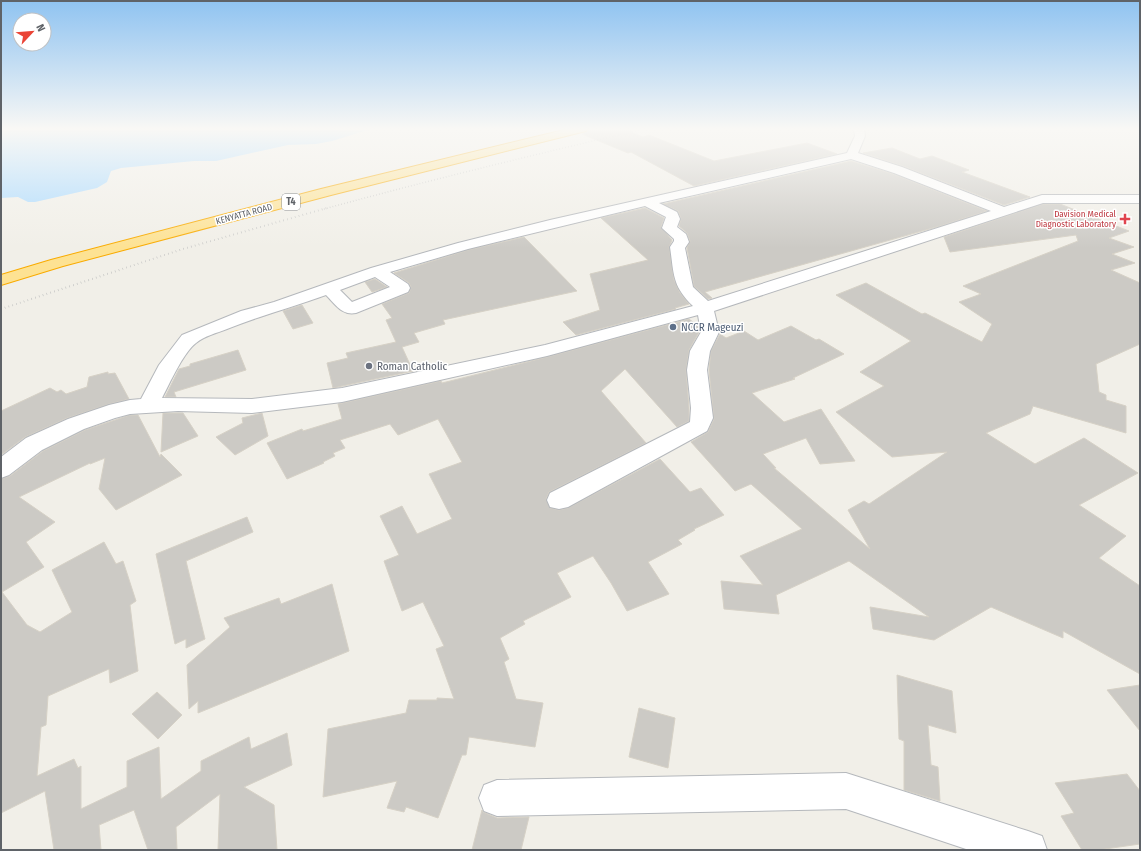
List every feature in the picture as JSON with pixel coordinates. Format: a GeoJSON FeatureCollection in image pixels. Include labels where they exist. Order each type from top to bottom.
{"type":"FeatureCollection","features":[{"type":"Feature","properties":{"kind":"highway","name":"KENYATTA ROAD"},"geometry":{"type":"LineString","coordinates":[[1,280],[56,263],[421,169]]}},
{"type":"Feature","properties":{"kind":"street"},"geometry":{"type":"LineString","coordinates":[[148,406],[169,365],[189,339],[247,315],[280,306],[377,271],[463,246],[792,169]]}},
{"type":"Feature","properties":{"kind":"street"},"geometry":{"type":"LineString","coordinates":[[894,169],[1003,211]]}},
{"type":"Feature","properties":{"kind":"street"},"geometry":{"type":"LineString","coordinates":[[1,469],[34,444],[76,424],[109,412],[130,407],[178,404],[252,406],[342,395],[547,350],[706,308],[1042,199],[1140,199]]}},
{"type":"Feature","properties":{"kind":"street"},"geometry":{"type":"LineString","coordinates":[[559,500],[633,460],[675,440],[699,426],[702,418],[697,370],[700,351],[710,332],[706,308],[689,293],[685,287],[677,247],[682,242],[681,237],[669,228],[673,219],[672,215],[647,202]]}},
{"type":"Feature","properties":{"kind":"street"},"geometry":{"type":"LineString","coordinates":[[328,288],[350,309],[402,288],[377,271]]}},
{"type":"Feature","properties":{"kind":"street"},"geometry":{"type":"LineString","coordinates":[[497,798],[846,791],[1028,850]]}},
{"type":"Feature","properties":{"kind":"water"},"geometry":{"type":"Polygon","coordinates":[[[1,169],[119,169],[111,171],[107,182],[97,188],[35,202],[28,202],[18,197],[1,198],[1,169]]]}},
{"type":"Feature","properties":{"kind":"building"},"geometry":{"type":"Polygon","coordinates":[[[662,169],[771,169],[694,186],[662,169]]]}},
{"type":"Feature","properties":{"kind":"building"},"geometry":{"type":"Polygon","coordinates":[[[817,169],[876,169],[987,211],[940,226],[705,292],[712,298],[708,299],[694,286],[687,248],[690,241],[687,233],[679,226],[681,218],[678,211],[663,204],[817,169]]]}},
{"type":"Feature","properties":{"kind":"building"},"geometry":{"type":"Polygon","coordinates":[[[910,169],[966,169],[969,170],[962,172],[1030,197],[1004,205],[910,169]]]}},
{"type":"Feature","properties":{"kind":"building"},"geometry":{"type":"Polygon","coordinates":[[[1043,204],[1060,204],[1129,231],[1109,238],[1134,247],[1112,254],[1135,263],[1111,270],[1140,283],[1140,344],[1096,364],[1099,392],[1106,395],[1106,400],[1126,406],[1126,433],[1033,406],[1030,414],[986,433],[1035,464],[1084,438],[1138,473],[1079,505],[1126,536],[1099,558],[1140,586],[1140,674],[1063,631],[1063,638],[991,607],[934,640],[873,629],[870,607],[929,617],[849,561],[776,595],[779,614],[724,609],[721,581],[763,585],[740,556],[802,529],[751,484],[735,491],[691,442],[708,432],[714,419],[709,370],[711,351],[720,334],[726,338],[744,331],[758,340],[791,326],[816,340],[819,339],[844,354],[793,378],[795,379],[752,393],[784,422],[821,409],[855,461],[820,464],[806,438],[763,454],[776,468],[774,468],[870,549],[848,510],[864,501],[869,504],[947,452],[892,457],[836,412],[884,386],[860,372],[911,341],[836,295],[866,283],[922,314],[925,313],[982,342],[992,324],[959,302],[981,294],[963,286],[1078,241],[1076,235],[950,252],[944,237],[1043,204]]]}},
{"type":"Feature","properties":{"kind":"building"},"geometry":{"type":"Polygon","coordinates":[[[645,208],[664,218],[661,227],[672,240],[669,247],[674,280],[680,293],[689,304],[675,308],[676,309],[576,335],[563,322],[600,310],[590,274],[648,260],[601,218],[645,208]]]}},
{"type":"Feature","properties":{"kind":"building"},"geometry":{"type":"Polygon","coordinates":[[[524,237],[577,291],[443,320],[445,324],[414,333],[419,342],[402,347],[413,371],[333,388],[327,363],[348,358],[346,353],[396,342],[386,320],[392,318],[382,304],[409,293],[411,287],[409,283],[394,273],[468,250],[524,237]]]}},
{"type":"Feature","properties":{"kind":"building"},"geometry":{"type":"Polygon","coordinates":[[[375,279],[387,287],[372,292],[365,282],[375,279]]]}},
{"type":"Feature","properties":{"kind":"building"},"geometry":{"type":"Polygon","coordinates":[[[302,305],[313,323],[293,329],[283,311],[302,305]]]}},
{"type":"Feature","properties":{"kind":"building"},"geometry":{"type":"Polygon","coordinates":[[[689,319],[699,327],[699,332],[689,350],[686,370],[689,421],[677,427],[625,369],[601,391],[646,443],[549,492],[546,499],[550,508],[559,510],[568,508],[660,459],[690,492],[701,488],[724,515],[694,529],[695,530],[678,540],[682,544],[648,562],[669,594],[627,611],[593,556],[557,573],[571,597],[523,621],[525,624],[500,638],[509,659],[504,662],[516,699],[543,703],[535,747],[469,737],[466,755],[462,755],[438,818],[406,807],[404,812],[387,808],[397,781],[323,797],[328,729],[406,713],[409,700],[437,700],[437,698],[454,699],[436,649],[444,646],[423,602],[402,611],[384,561],[399,555],[380,516],[402,506],[417,534],[452,519],[429,474],[462,462],[438,419],[398,435],[390,424],[340,440],[345,448],[333,453],[335,456],[323,462],[324,463],[287,479],[267,443],[302,429],[303,431],[342,419],[338,404],[441,381],[442,383],[689,319]]]}},
{"type":"Feature","properties":{"kind":"building"},"geometry":{"type":"Polygon","coordinates":[[[238,350],[246,370],[174,392],[176,397],[165,397],[179,369],[190,366],[190,364],[238,350]]]}},
{"type":"Feature","properties":{"kind":"building"},"geometry":{"type":"Polygon","coordinates":[[[108,372],[108,374],[115,373],[129,399],[67,418],[25,437],[1,455],[1,411],[50,388],[57,392],[61,390],[66,394],[87,387],[89,377],[108,372]]]}},
{"type":"Feature","properties":{"kind":"building"},"geometry":{"type":"Polygon","coordinates":[[[163,413],[183,413],[198,436],[161,452],[163,413]]]}},
{"type":"Feature","properties":{"kind":"building"},"geometry":{"type":"Polygon","coordinates":[[[262,413],[268,436],[235,455],[216,437],[243,423],[242,418],[262,413]]]}},
{"type":"Feature","properties":{"kind":"building"},"geometry":{"type":"Polygon","coordinates":[[[130,415],[138,415],[160,457],[161,454],[182,475],[116,510],[99,489],[105,458],[90,463],[19,497],[55,522],[26,542],[44,567],[2,592],[27,625],[40,632],[72,612],[52,570],[104,542],[116,564],[123,561],[136,601],[130,605],[138,671],[110,683],[109,669],[48,696],[46,725],[41,727],[37,776],[74,759],[78,768],[81,766],[81,809],[127,787],[127,761],[159,747],[161,799],[201,771],[201,761],[249,737],[251,749],[287,733],[292,765],[244,787],[274,805],[277,850],[218,850],[220,794],[176,827],[177,850],[148,850],[134,810],[99,825],[101,850],[54,850],[45,791],[1,813],[1,479],[10,476],[43,451],[85,430],[130,415]]]}},
{"type":"Feature","properties":{"kind":"building"},"geometry":{"type":"Polygon","coordinates":[[[247,517],[253,532],[186,561],[205,639],[186,648],[186,639],[175,644],[156,554],[247,517]]]}},
{"type":"Feature","properties":{"kind":"building"},"geometry":{"type":"Polygon","coordinates":[[[332,584],[349,651],[198,713],[198,701],[189,709],[187,665],[230,627],[224,618],[279,598],[281,604],[332,584]]]}},
{"type":"Feature","properties":{"kind":"building"},"geometry":{"type":"Polygon","coordinates":[[[897,675],[952,691],[956,733],[928,725],[931,765],[938,767],[940,801],[904,790],[904,741],[899,739],[897,675]]]}},
{"type":"Feature","properties":{"kind":"building"},"geometry":{"type":"Polygon","coordinates":[[[1140,685],[1140,731],[1107,690],[1140,685]]]}},
{"type":"Feature","properties":{"kind":"building"},"geometry":{"type":"Polygon","coordinates":[[[157,692],[182,715],[158,739],[132,714],[157,692]]]}},
{"type":"Feature","properties":{"kind":"building"},"geometry":{"type":"Polygon","coordinates":[[[639,708],[675,718],[668,768],[629,757],[639,708]]]}},
{"type":"Feature","properties":{"kind":"building"},"geometry":{"type":"Polygon","coordinates":[[[1127,774],[1140,791],[1140,844],[1098,850],[1082,850],[1061,816],[1074,813],[1055,783],[1127,774]]]}},
{"type":"Feature","properties":{"kind":"building"},"geometry":{"type":"Polygon","coordinates":[[[482,810],[483,812],[497,818],[529,817],[521,850],[472,850],[482,810]]]}},
{"type":"Feature","properties":{"kind":"railway"},"geometry":{"type":"LineString","coordinates":[[324,209],[481,169]]}},
{"type":"Feature","properties":{"kind":"railway"},"geometry":{"type":"LineString","coordinates":[[1,309],[183,249],[327,208]]}},
{"type":"Feature","properties":{"kind":"place","name":"Davision Medical Diagnostic Laboratory"},"geometry":{"type":"Point","coordinates":[1125,219]}},
{"type":"Feature","properties":{"kind":"place","name":"NCCR Mageuzi"},"geometry":{"type":"Point","coordinates":[673,327]}},
{"type":"Feature","properties":{"kind":"place","name":"Roman Catholic"},"geometry":{"type":"Point","coordinates":[369,366]}}]}
